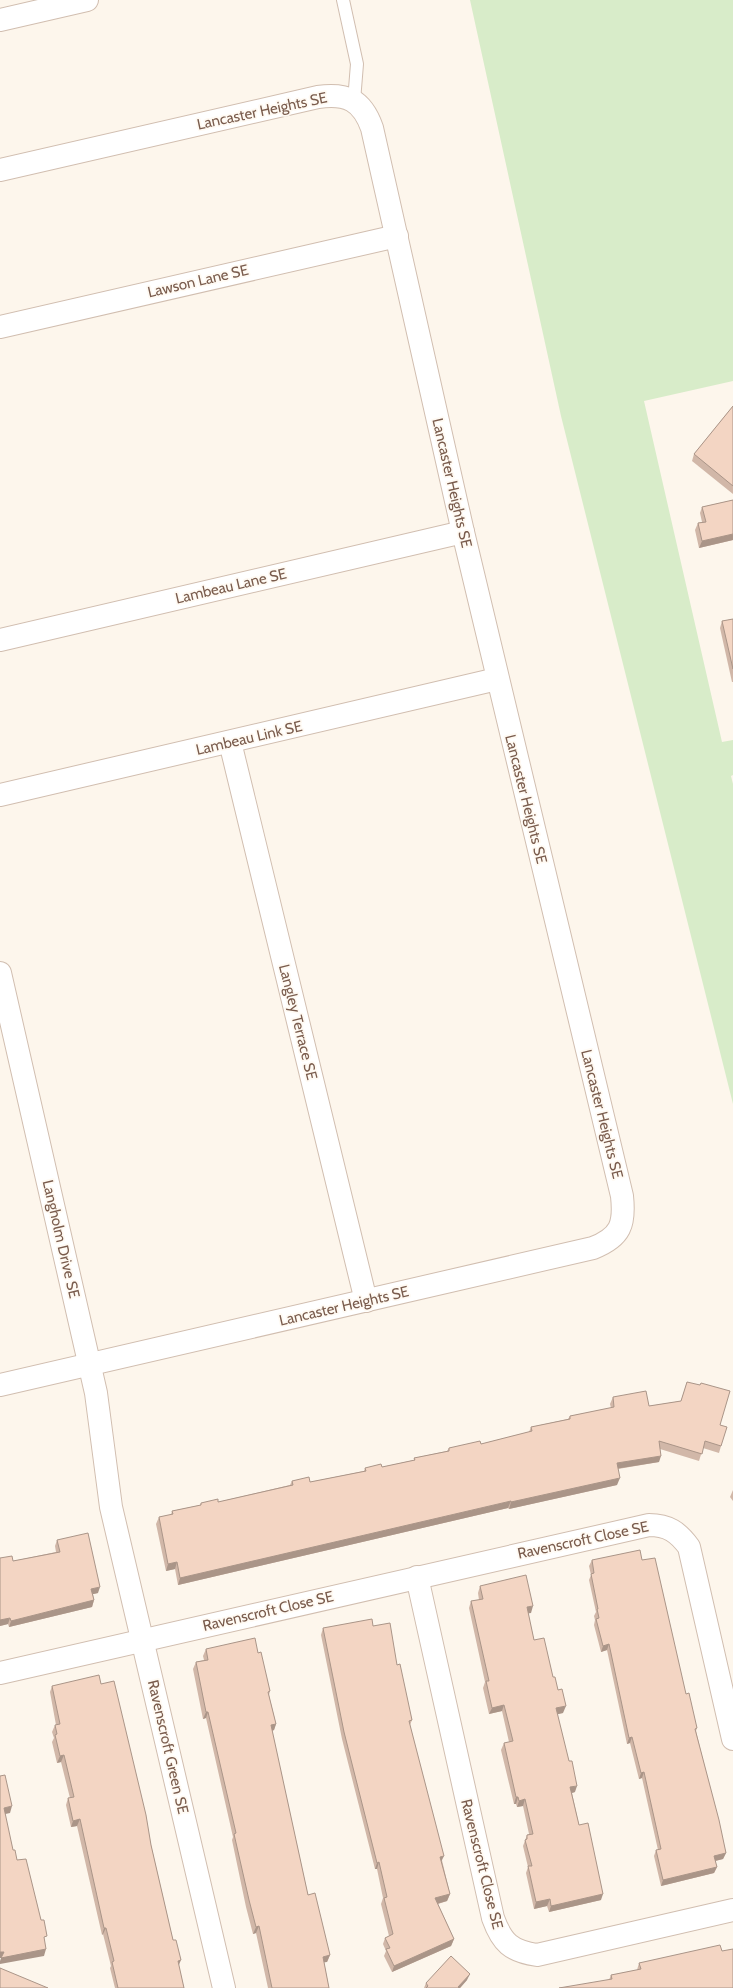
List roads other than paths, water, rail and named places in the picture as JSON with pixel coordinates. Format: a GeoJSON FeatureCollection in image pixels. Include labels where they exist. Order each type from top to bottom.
{"type":"FeatureCollection","features":[{"type":"Feature","properties":{"kind":"street"},"geometry":{"type":"LineString","coordinates":[[0,20],[87,0]]}},
{"type":"Feature","properties":{"kind":"street","name":"Lancaster Heights SE"},"geometry":{"type":"LineString","coordinates":[[0,170],[318,97],[333,95],[344,96],[354,101],[363,109],[372,128],[497,679],[622,1196],[623,1211],[621,1226],[613,1238],[593,1248],[0,1385]]}},
{"type":"Feature","properties":{"kind":"street","name":"Lawson Lane SE"},"geometry":{"type":"LineString","coordinates":[[0,327],[397,236]]}},
{"type":"Feature","properties":{"kind":"street","name":"Lambeau Lane SE"},"geometry":{"type":"LineString","coordinates":[[0,640],[463,532]]}},
{"type":"Feature","properties":{"kind":"street","name":"Lambeau Link SE"},"geometry":{"type":"LineString","coordinates":[[0,794],[497,679]]}},
{"type":"Feature","properties":{"kind":"street","name":"Langley Terrace SE"},"geometry":{"type":"LineString","coordinates":[[230,742],[366,1301]]}},
{"type":"Feature","properties":{"kind":"street","name":"Langholm Drive SE"},"geometry":{"type":"LineString","coordinates":[[0,973],[90,1364],[100,1413],[104,1461],[111,1507]]}},
{"type":"Feature","properties":{"kind":"street","name":"Ravenscroft Green SE"},"geometry":{"type":"LineString","coordinates":[[111,1507],[224,1988]]}},
{"type":"Feature","properties":{"kind":"street","name":"Ravenscroft Close SE"},"geometry":{"type":"LineString","coordinates":[[0,1673],[649,1524],[670,1528],[680,1535],[689,1547],[733,1739]]}},
{"type":"Feature","properties":{"kind":"street","name":"Ravenscroft Close SE"},"geometry":{"type":"LineString","coordinates":[[417,1577],[493,1918],[499,1935],[522,1953],[537,1955],[733,1910]]}},
{"type":"Feature","properties":{"kind":"lane"},"geometry":{"type":"LineString","coordinates":[[343,0],[358,64],[354,101]]}}]}
